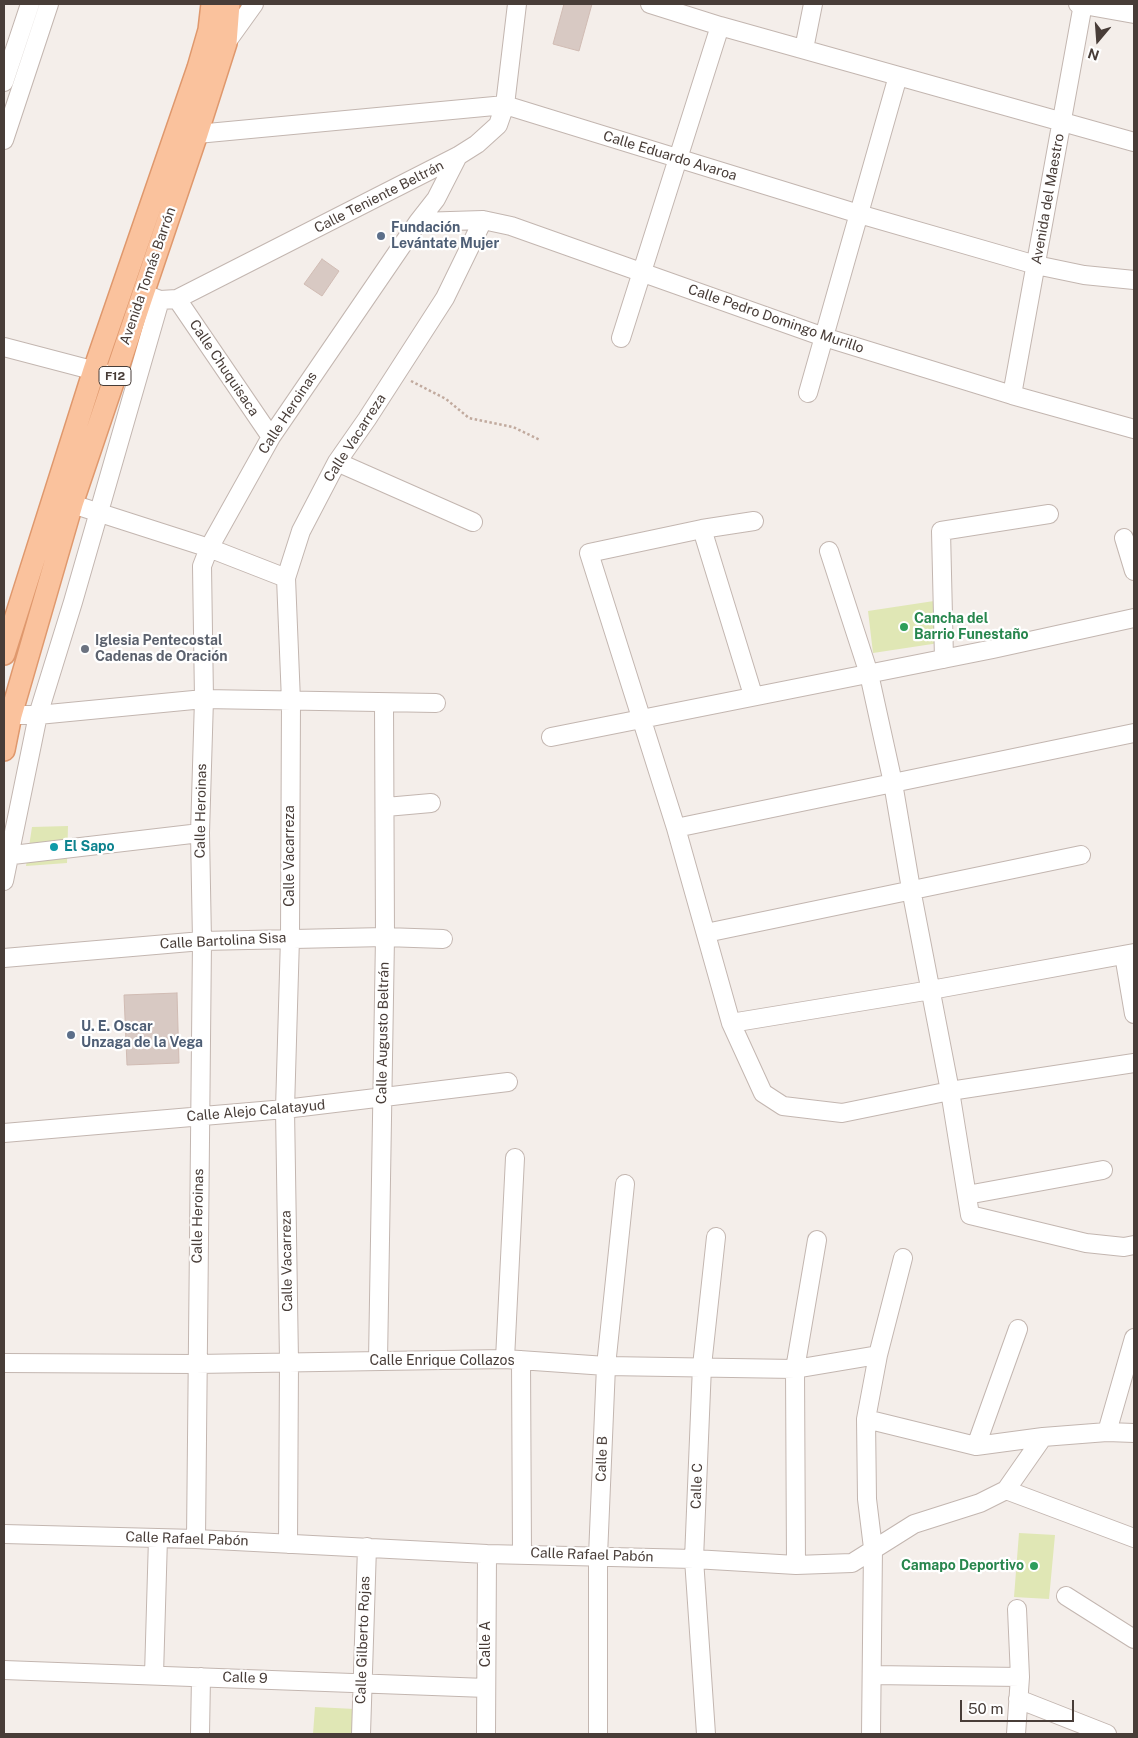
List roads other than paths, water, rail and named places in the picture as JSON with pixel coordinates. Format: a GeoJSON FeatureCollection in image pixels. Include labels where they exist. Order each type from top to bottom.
{"type":"FeatureCollection","features":[{"type":"Feature","properties":{"kind":"main road","name":"Avenida Tomás Barrón"},"geometry":{"type":"LineString","coordinates":[[4,654],[94,370],[198,68],[208,30],[212,4]]}},
{"type":"Feature","properties":{"kind":"main road","name":"Avenida Tomás Barrón"},"geometry":{"type":"LineString","coordinates":[[4,750],[11,715],[72,504],[114,377],[160,297],[197,134],[226,42],[229,4]]}},
{"type":"Feature","properties":{"kind":"street"},"geometry":{"type":"LineString","coordinates":[[4,82],[30,4]]}},
{"type":"Feature","properties":{"kind":"street"},"geometry":{"type":"LineString","coordinates":[[4,140],[49,4]]}},
{"type":"Feature","properties":{"kind":"street"},"geometry":{"type":"LineString","coordinates":[[226,42],[254,4]]}},
{"type":"Feature","properties":{"kind":"street","name":"Calle Teniente Beltrán"},"geometry":{"type":"LineString","coordinates":[[160,297],[458,156],[477,144],[498,124],[505,105],[517,4]]}},
{"type":"Feature","properties":{"kind":"street"},"geometry":{"type":"LineString","coordinates":[[804,49],[813,4]]}},
{"type":"Feature","properties":{"kind":"street"},"geometry":{"type":"LineString","coordinates":[[1082,4],[1134,14]]}},
{"type":"Feature","properties":{"kind":"street","name":"Avenida del Maestro"},"geometry":{"type":"LineString","coordinates":[[1012,395],[1082,4]]}},
{"type":"Feature","properties":{"kind":"street"},"geometry":{"type":"LineString","coordinates":[[657,5],[720,26],[1134,142]]}},
{"type":"Feature","properties":{"kind":"street"},"geometry":{"type":"LineString","coordinates":[[621,338],[720,26]]}},
{"type":"Feature","properties":{"kind":"street"},"geometry":{"type":"LineString","coordinates":[[808,393],[898,76]]}},
{"type":"Feature","properties":{"kind":"street","name":"Calle Eduardo Avaroa"},"geometry":{"type":"LineString","coordinates":[[197,134],[505,105],[859,214],[1036,265],[1089,275],[1134,280]]}},
{"type":"Feature","properties":{"kind":"street","name":"Calle Heroinas"},"geometry":{"type":"LineString","coordinates":[[196,1539],[196,1364],[202,941],[200,833],[204,699],[202,566],[209,548],[271,437],[418,222],[436,199],[458,156]]}},
{"type":"Feature","properties":{"kind":"street","name":"Calle Pedro Domingo Murillo"},"geometry":{"type":"LineString","coordinates":[[418,222],[483,220],[511,226],[824,337],[1012,395],[1134,429]]}},
{"type":"Feature","properties":{"kind":"street","name":"Calle Vacarreza"},"geometry":{"type":"LineString","coordinates":[[288,1544],[289,1361],[285,1109],[290,938],[291,701],[286,578],[301,531],[337,462],[445,298],[483,220]]}},
{"type":"Feature","properties":{"kind":"street"},"geometry":{"type":"LineString","coordinates":[[1089,275],[1134,293]]}},
{"type":"Feature","properties":{"kind":"street"},"geometry":{"type":"LineString","coordinates":[[4,881],[6,856],[38,715],[100,511],[160,297]]}},
{"type":"Feature","properties":{"kind":"street","name":"Calle Chuquisaca"},"geometry":{"type":"LineString","coordinates":[[160,297],[271,437]]}},
{"type":"Feature","properties":{"kind":"street"},"geometry":{"type":"LineString","coordinates":[[4,347],[114,377]]}},
{"type":"Feature","properties":{"kind":"street"},"geometry":{"type":"LineString","coordinates":[[337,462],[473,522]]}},
{"type":"Feature","properties":{"kind":"street"},"geometry":{"type":"LineString","coordinates":[[72,504],[100,511],[209,548],[286,578]]}},
{"type":"Feature","properties":{"kind":"street"},"geometry":{"type":"LineString","coordinates":[[944,659],[941,531],[1049,514]]}},
{"type":"Feature","properties":{"kind":"street"},"geometry":{"type":"LineString","coordinates":[[754,521],[702,529],[589,553],[676,828],[731,1023],[763,1093],[783,1106],[842,1113],[950,1091],[1134,1063]]}},
{"type":"Feature","properties":{"kind":"street"},"geometry":{"type":"LineString","coordinates":[[702,529],[753,695]]}},
{"type":"Feature","properties":{"kind":"street"},"geometry":{"type":"LineString","coordinates":[[1124,538],[1134,571]]}},
{"type":"Feature","properties":{"kind":"street"},"geometry":{"type":"LineString","coordinates":[[829,550],[870,674],[893,783],[911,889],[950,1091],[970,1215],[1086,1243],[1124,1247],[1134,1245]]}},
{"type":"Feature","properties":{"kind":"street"},"geometry":{"type":"LineString","coordinates":[[551,737],[753,695],[944,659],[1134,618]]}},
{"type":"Feature","properties":{"kind":"street"},"geometry":{"type":"LineString","coordinates":[[11,715],[38,715],[204,699],[384,704],[436,703]]}},
{"type":"Feature","properties":{"kind":"street","name":"Calle Augusto Beltrán"},"geometry":{"type":"LineString","coordinates":[[378,1361],[386,807],[384,704]]}},
{"type":"Feature","properties":{"kind":"street"},"geometry":{"type":"LineString","coordinates":[[676,828],[1134,733]]}},
{"type":"Feature","properties":{"kind":"street"},"geometry":{"type":"LineString","coordinates":[[386,807],[431,803]]}},
{"type":"Feature","properties":{"kind":"street"},"geometry":{"type":"LineString","coordinates":[[6,856],[200,833]]}},
{"type":"Feature","properties":{"kind":"street"},"geometry":{"type":"LineString","coordinates":[[706,933],[1081,855]]}},
{"type":"Feature","properties":{"kind":"street","name":"Calle Bartolina Sisa"},"geometry":{"type":"LineString","coordinates":[[4,958],[202,941],[384,936],[443,939]]}},
{"type":"Feature","properties":{"kind":"street"},"geometry":{"type":"LineString","coordinates":[[731,1023],[931,990],[1129,954],[1134,1014]]}},
{"type":"Feature","properties":{"kind":"street","name":"Calle Alejo Calatayud"},"geometry":{"type":"LineString","coordinates":[[4,1133],[285,1109],[383,1099],[508,1082]]}},
{"type":"Feature","properties":{"kind":"street"},"geometry":{"type":"LineString","coordinates":[[515,1158],[513,1359],[522,1553]]}},
{"type":"Feature","properties":{"kind":"street"},"geometry":{"type":"LineString","coordinates":[[967,1195],[1103,1170]]}},
{"type":"Feature","properties":{"kind":"street","name":"Calle B"},"geometry":{"type":"LineString","coordinates":[[598,1734],[598,1556],[606,1366],[625,1184]]}},
{"type":"Feature","properties":{"kind":"street","name":"Calle C"},"geometry":{"type":"LineString","coordinates":[[706,1734],[694,1559],[702,1366],[716,1237]]}},
{"type":"Feature","properties":{"kind":"street"},"geometry":{"type":"LineString","coordinates":[[796,1565],[795,1368],[817,1240]]}},
{"type":"Feature","properties":{"kind":"street"},"geometry":{"type":"LineString","coordinates":[[872,1734],[873,1548],[868,1499],[866,1419],[878,1355],[903,1258]]}},
{"type":"Feature","properties":{"kind":"street"},"geometry":{"type":"LineString","coordinates":[[976,1446],[1018,1329]]}},
{"type":"Feature","properties":{"kind":"street"},"geometry":{"type":"LineString","coordinates":[[1107,1432],[1134,1338]]}},
{"type":"Feature","properties":{"kind":"street","name":"Calle Enrique Collazos"},"geometry":{"type":"LineString","coordinates":[[4,1363],[196,1364],[289,1361],[513,1359],[606,1366],[795,1368],[878,1355]]}},
{"type":"Feature","properties":{"kind":"street"},"geometry":{"type":"LineString","coordinates":[[866,1419],[976,1446],[1043,1437],[1107,1432],[1134,1433]]}},
{"type":"Feature","properties":{"kind":"street","name":"Calle Rafael Pabón"},"geometry":{"type":"LineString","coordinates":[[4,1534],[196,1539],[487,1554],[522,1553],[694,1559],[796,1565],[852,1563],[873,1548],[914,1524],[980,1504],[1006,1490],[1043,1437]]}},
{"type":"Feature","properties":{"kind":"street"},"geometry":{"type":"LineString","coordinates":[[1006,1490],[1134,1538]]}},
{"type":"Feature","properties":{"kind":"street"},"geometry":{"type":"LineString","coordinates":[[154,1675],[158,1538]]}},
{"type":"Feature","properties":{"kind":"street","name":"Calle Gilberto Rojas"},"geometry":{"type":"LineString","coordinates":[[360,1734],[367,1547]]}},
{"type":"Feature","properties":{"kind":"street","name":"Calle A"},"geometry":{"type":"LineString","coordinates":[[486,1734],[487,1554]]}},
{"type":"Feature","properties":{"kind":"street"},"geometry":{"type":"LineString","coordinates":[[1066,1596],[1134,1639]]}},
{"type":"Feature","properties":{"kind":"street"},"geometry":{"type":"LineString","coordinates":[[1016,1734],[1020,1677],[1017,1609]]}},
{"type":"Feature","properties":{"kind":"street","name":"Calle 9"},"geometry":{"type":"LineString","coordinates":[[4,1670],[486,1688]]}},
{"type":"Feature","properties":{"kind":"street"},"geometry":{"type":"LineString","coordinates":[[872,1675],[1020,1677]]}},
{"type":"Feature","properties":{"kind":"street"},"geometry":{"type":"LineString","coordinates":[[200,1734],[201,1677]]}},
{"type":"Feature","properties":{"kind":"street"},"geometry":{"type":"LineString","coordinates":[[1018,1698],[1107,1734]]}},
{"type":"Feature","properties":{"kind":"street"},"geometry":{"type":"LineString","coordinates":[[486,1734],[495,1734]]}},
{"type":"Feature","properties":{"kind":"place","name":"Fundación Levántate Mujer"},"geometry":{"type":"Point","coordinates":[381,236]}},
{"type":"Feature","properties":{"kind":"place","name":"Cancha del Barrio Funestaño"},"geometry":{"type":"Point","coordinates":[904,627]}},
{"type":"Feature","properties":{"kind":"place","name":"Iglesia Pentecostal Cadenas de Oración"},"geometry":{"type":"Point","coordinates":[85,649]}},
{"type":"Feature","properties":{"kind":"place","name":"El Sapo"},"geometry":{"type":"Point","coordinates":[54,847]}},
{"type":"Feature","properties":{"kind":"place","name":"U. E. Oscar Unzaga de la Vega"},"geometry":{"type":"Point","coordinates":[71,1035]}},
{"type":"Feature","properties":{"kind":"place","name":"Camapo Deportivo"},"geometry":{"type":"Point","coordinates":[1034,1566]}}]}
